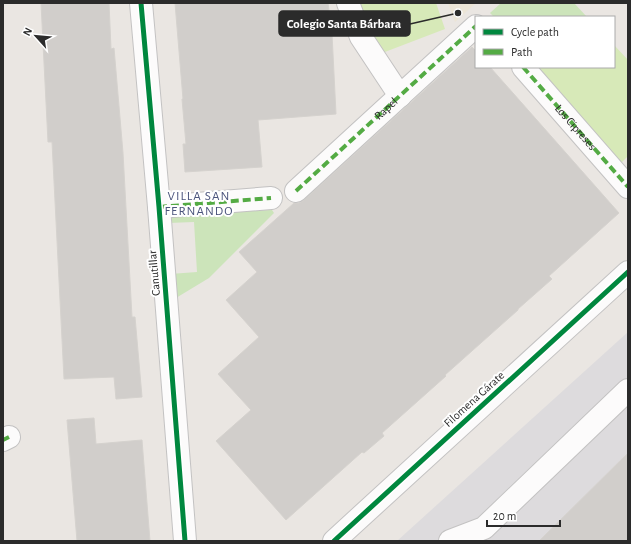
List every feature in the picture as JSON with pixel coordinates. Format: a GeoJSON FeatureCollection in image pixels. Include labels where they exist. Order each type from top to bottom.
{"type":"FeatureCollection","features":[{"type":"Feature","properties":{"kind":"street","name":"Canutillar"},"geometry":{"type":"LineString","coordinates":[[141,3],[159,207],[184,541]]}},
{"type":"Feature","properties":{"kind":"street"},"geometry":{"type":"LineString","coordinates":[[348,3],[361,37],[400,96]]}},
{"type":"Feature","properties":{"kind":"street","name":"Rapel"},"geometry":{"type":"LineString","coordinates":[[296,191],[475,27]]}},
{"type":"Feature","properties":{"kind":"street","name":"Los Cipreses"},"geometry":{"type":"LineString","coordinates":[[524,68],[628,187]]}},
{"type":"Feature","properties":{"kind":"street"},"geometry":{"type":"LineString","coordinates":[[159,207],[271,198]]}},
{"type":"Feature","properties":{"kind":"street","name":"Filomena Gárate"},"geometry":{"type":"LineString","coordinates":[[334,541],[628,272]]}},
{"type":"Feature","properties":{"kind":"street"},"geometry":{"type":"LineString","coordinates":[[450,541],[484,528],[628,390]]}},
{"type":"Feature","properties":{"kind":"shaded area"},"geometry":{"type":"Polygon","coordinates":[[[448,3],[476,3],[455,22],[448,3]]]}},
{"type":"Feature","properties":{"kind":"shaded area"},"geometry":{"type":"Polygon","coordinates":[[[628,332],[628,541],[397,541],[628,332]]]}},
{"type":"Feature","properties":{"kind":"green space"},"geometry":{"type":"Polygon","coordinates":[[[358,3],[436,3],[445,29],[377,55],[358,3]]]}},
{"type":"Feature","properties":{"kind":"green space"},"geometry":{"type":"Polygon","coordinates":[[[501,3],[574,3],[586,16],[493,16],[490,13],[501,3]]]}},
{"type":"Feature","properties":{"kind":"green space"},"geometry":{"type":"Polygon","coordinates":[[[615,46],[628,60],[628,156],[621,163],[538,68],[615,68],[615,46]]]}},
{"type":"Feature","properties":{"kind":"green space"},"geometry":{"type":"Polygon","coordinates":[[[272,210],[274,213],[209,278],[171,301],[170,274],[197,272],[194,222],[168,223],[167,215],[272,210]]]}},
{"type":"Feature","properties":{"kind":"building"},"geometry":{"type":"Polygon","coordinates":[[[41,3],[109,3],[111,49],[114,48],[123,153],[132,317],[135,317],[142,397],[116,399],[114,377],[64,379],[52,142],[48,142],[41,3]]]}},
{"type":"Feature","properties":{"kind":"building"},"geometry":{"type":"Polygon","coordinates":[[[175,3],[328,3],[332,34],[336,114],[258,120],[262,167],[185,172],[183,144],[186,144],[175,3]]]}},
{"type":"Feature","properties":{"kind":"building"},"geometry":{"type":"Polygon","coordinates":[[[472,47],[475,50],[475,68],[491,68],[619,213],[549,276],[552,279],[382,433],[384,436],[364,453],[362,452],[286,520],[216,441],[251,410],[218,374],[259,337],[226,300],[257,272],[239,252],[294,203],[299,203],[472,47]]]}},
{"type":"Feature","properties":{"kind":"building"},"geometry":{"type":"Polygon","coordinates":[[[94,418],[96,444],[142,440],[150,541],[77,541],[67,420],[94,418]]]}},
{"type":"Feature","properties":{"kind":"building"},"geometry":{"type":"Polygon","coordinates":[[[628,453],[628,541],[539,541],[628,453]]]}},
{"type":"Feature","properties":{"kind":"marked path"},"geometry":{"type":"LineString","coordinates":[[296,191],[475,27]]}},
{"type":"Feature","properties":{"kind":"marked path"},"geometry":{"type":"LineString","coordinates":[[524,68],[628,187]]}},
{"type":"Feature","properties":{"kind":"marked path"},"geometry":{"type":"LineString","coordinates":[[159,207],[271,198]]}},
{"type":"Feature","properties":{"kind":"marked path"},"geometry":{"type":"LineString","coordinates":[[3,440],[9,437]]}},
{"type":"Feature","properties":{"kind":"cycle path"},"geometry":{"type":"LineString","coordinates":[[141,3],[159,207],[185,541]]}},
{"type":"Feature","properties":{"kind":"cycle path"},"geometry":{"type":"LineString","coordinates":[[334,541],[628,272]]}},
{"type":"Feature","properties":{"kind":"place","name":"Colegio Santa Bárbara"},"geometry":{"type":"Point","coordinates":[458,13]}},
{"type":"Feature","properties":{"kind":"district","name":"VILLA SAN FERNANDO"},"geometry":{"type":"Point","coordinates":[199,204]}}]}
